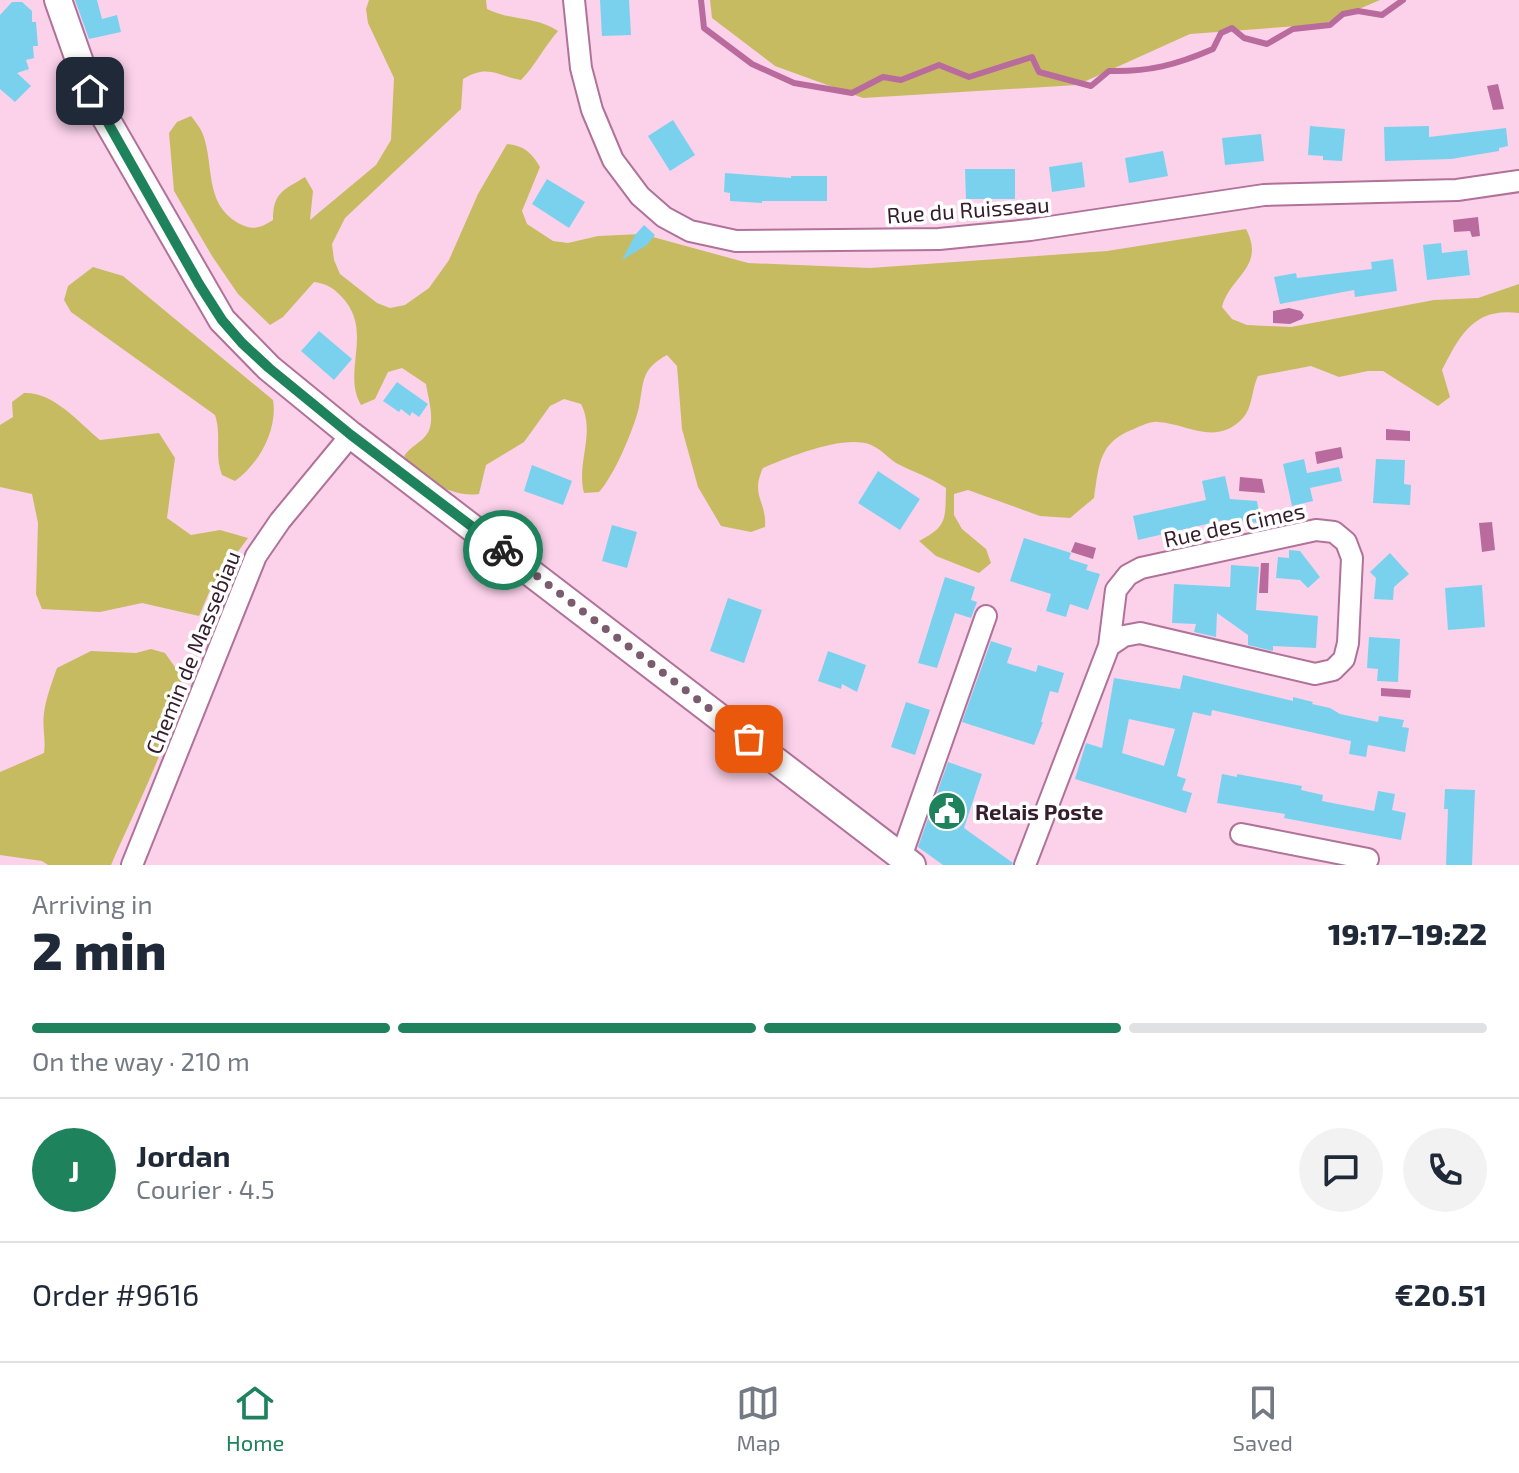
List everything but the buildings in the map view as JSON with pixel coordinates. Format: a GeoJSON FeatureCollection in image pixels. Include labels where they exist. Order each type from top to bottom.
{"type":"FeatureCollection","features":[{"type":"Feature","properties":{"kind":"main road"},"geometry":{"type":"LineString","coordinates":[[58,0],[90,91],[222,320],[269,368],[351,435],[907,861]]}},
{"type":"Feature","properties":{"kind":"street","name":"Rue du Ruisseau"},"geometry":{"type":"LineString","coordinates":[[574,0],[581,68],[592,110],[613,160],[640,196],[664,217],[690,231],[736,241],[939,239],[1030,230],[1264,195],[1457,190],[1519,181]]}},
{"type":"Feature","properties":{"kind":"street","name":"Chemin de Massebiau"},"geometry":{"type":"LineString","coordinates":[[132,865],[256,556],[280,521],[351,435]]}},
{"type":"Feature","properties":{"kind":"street","name":"Rue des Cimes"},"geometry":{"type":"LineString","coordinates":[[1025,865],[1109,646],[1116,590],[1128,575],[1141,568],[1316,530],[1334,532],[1346,542],[1352,558],[1348,643],[1344,659],[1333,670],[1315,674],[1140,633],[1124,636],[1109,646]]}},
{"type":"Feature","properties":{"kind":"street"},"geometry":{"type":"LineString","coordinates":[[907,861],[986,616]]}},
{"type":"Feature","properties":{"kind":"street"},"geometry":{"type":"LineString","coordinates":[[1241,834],[1304,856],[1368,859]]}},
{"type":"Feature","properties":{"kind":"shaded area"},"geometry":{"type":"Polygon","coordinates":[[[369,0],[486,0],[487,9],[541,23],[558,31],[521,80],[485,71],[463,79],[461,109],[345,218],[332,244],[340,274],[377,303],[390,308],[405,305],[429,288],[449,260],[478,194],[507,144],[526,151],[540,167],[522,211],[527,224],[553,241],[568,243],[598,236],[642,234],[748,263],[870,268],[1107,251],[1246,229],[1252,253],[1222,307],[1232,319],[1247,325],[1291,327],[1434,300],[1478,298],[1519,284],[1519,313],[1491,314],[1470,326],[1462,335],[1442,370],[1450,397],[1438,406],[1383,371],[1339,377],[1311,366],[1258,376],[1244,417],[1220,432],[1155,422],[1122,434],[1103,456],[1094,498],[1070,518],[1040,516],[968,490],[954,494],[954,515],[962,529],[986,549],[991,563],[979,573],[936,556],[919,541],[940,526],[946,488],[896,463],[875,447],[860,442],[817,448],[763,468],[758,492],[765,527],[751,532],[721,526],[698,487],[682,429],[677,366],[667,355],[652,365],[645,376],[628,439],[599,492],[584,493],[585,415],[581,404],[564,399],[550,406],[524,442],[486,465],[479,494],[458,493],[428,479],[404,456],[430,429],[431,409],[426,384],[402,368],[388,372],[375,399],[361,405],[354,379],[356,323],[351,309],[341,296],[329,286],[314,282],[283,317],[270,325],[238,294],[174,191],[169,133],[177,122],[191,116],[206,144],[219,205],[227,215],[248,227],[260,227],[273,220],[278,198],[305,177],[313,191],[310,220],[376,165],[391,140],[394,78],[368,23],[366,9],[369,0]]]}},
{"type":"Feature","properties":{"kind":"shaded area"},"geometry":{"type":"Polygon","coordinates":[[[710,0],[1380,0],[1324,24],[1190,34],[1077,85],[863,98],[775,66],[712,18],[710,0]]]}},
{"type":"Feature","properties":{"kind":"shaded area"},"geometry":{"type":"Polygon","coordinates":[[[1498,84],[1504,109],[1493,110],[1487,86],[1498,84]]]}},
{"type":"Feature","properties":{"kind":"shaded area"},"geometry":{"type":"Polygon","coordinates":[[[1478,217],[1480,236],[1472,237],[1470,231],[1454,232],[1453,220],[1478,217]]]}},
{"type":"Feature","properties":{"kind":"shaded area"},"geometry":{"type":"Polygon","coordinates":[[[93,267],[123,276],[273,400],[273,422],[265,445],[252,465],[235,481],[222,475],[215,415],[71,312],[64,300],[68,286],[93,267]]]}},
{"type":"Feature","properties":{"kind":"shaded area"},"geometry":{"type":"Polygon","coordinates":[[[1289,308],[1301,311],[1304,315],[1302,319],[1290,324],[1273,323],[1273,311],[1289,308]]]}},
{"type":"Feature","properties":{"kind":"shaded area"},"geometry":{"type":"Polygon","coordinates":[[[24,393],[45,397],[55,403],[100,440],[159,433],[175,458],[167,518],[191,535],[220,530],[248,538],[211,588],[199,616],[142,603],[100,612],[42,609],[36,594],[38,523],[32,494],[0,487],[0,425],[13,417],[12,402],[24,393]]]}},
{"type":"Feature","properties":{"kind":"shaded area"},"geometry":{"type":"Polygon","coordinates":[[[1386,429],[1410,431],[1410,441],[1386,440],[1386,429]]]}},
{"type":"Feature","properties":{"kind":"shaded area"},"geometry":{"type":"Polygon","coordinates":[[[1341,447],[1343,458],[1317,464],[1315,452],[1341,447]]]}},
{"type":"Feature","properties":{"kind":"shaded area"},"geometry":{"type":"Polygon","coordinates":[[[1240,477],[1262,479],[1265,493],[1239,491],[1240,477]]]}},
{"type":"Feature","properties":{"kind":"shaded area"},"geometry":{"type":"Polygon","coordinates":[[[1492,522],[1495,550],[1482,552],[1479,523],[1492,522]]]}},
{"type":"Feature","properties":{"kind":"shaded area"},"geometry":{"type":"Polygon","coordinates":[[[1075,542],[1096,548],[1093,559],[1071,552],[1075,542]]]}},
{"type":"Feature","properties":{"kind":"shaded area"},"geometry":{"type":"Polygon","coordinates":[[[1261,563],[1269,563],[1268,593],[1259,593],[1261,563]]]}},
{"type":"Feature","properties":{"kind":"shaded area"},"geometry":{"type":"Polygon","coordinates":[[[151,649],[165,653],[182,677],[178,699],[163,747],[111,865],[48,865],[42,861],[0,855],[0,772],[44,753],[44,713],[57,668],[91,651],[136,653],[151,649]]]}},
{"type":"Feature","properties":{"kind":"shaded area"},"geometry":{"type":"Polygon","coordinates":[[[1381,688],[1411,690],[1410,698],[1381,696],[1381,688]]]}},
{"type":"Feature","properties":{"kind":"waterway"},"geometry":{"type":"LineString","coordinates":[[701,0],[704,28],[752,64],[794,83],[852,93],[883,77],[901,80],[939,65],[969,77],[1032,57],[1039,72],[1091,86],[1109,71],[1150,69],[1200,55],[1213,49],[1221,33],[1232,28],[1244,38],[1267,44],[1293,29],[1330,25],[1343,14],[1358,11],[1382,15],[1403,0]]}},
{"type":"Feature","properties":{"kind":"way so far"},"geometry":{"type":"LineString","coordinates":[[503,550],[749,739]]}},
{"type":"Feature","properties":{"kind":"place","name":"Relais Poste"},"geometry":{"type":"Point","coordinates":[947,811]}},
{"type":"Feature","properties":{"kind":"route"},"geometry":{"type":"LineString","coordinates":[[90,91],[199,284],[222,320],[242,343],[351,435],[503,550]]}}]}
